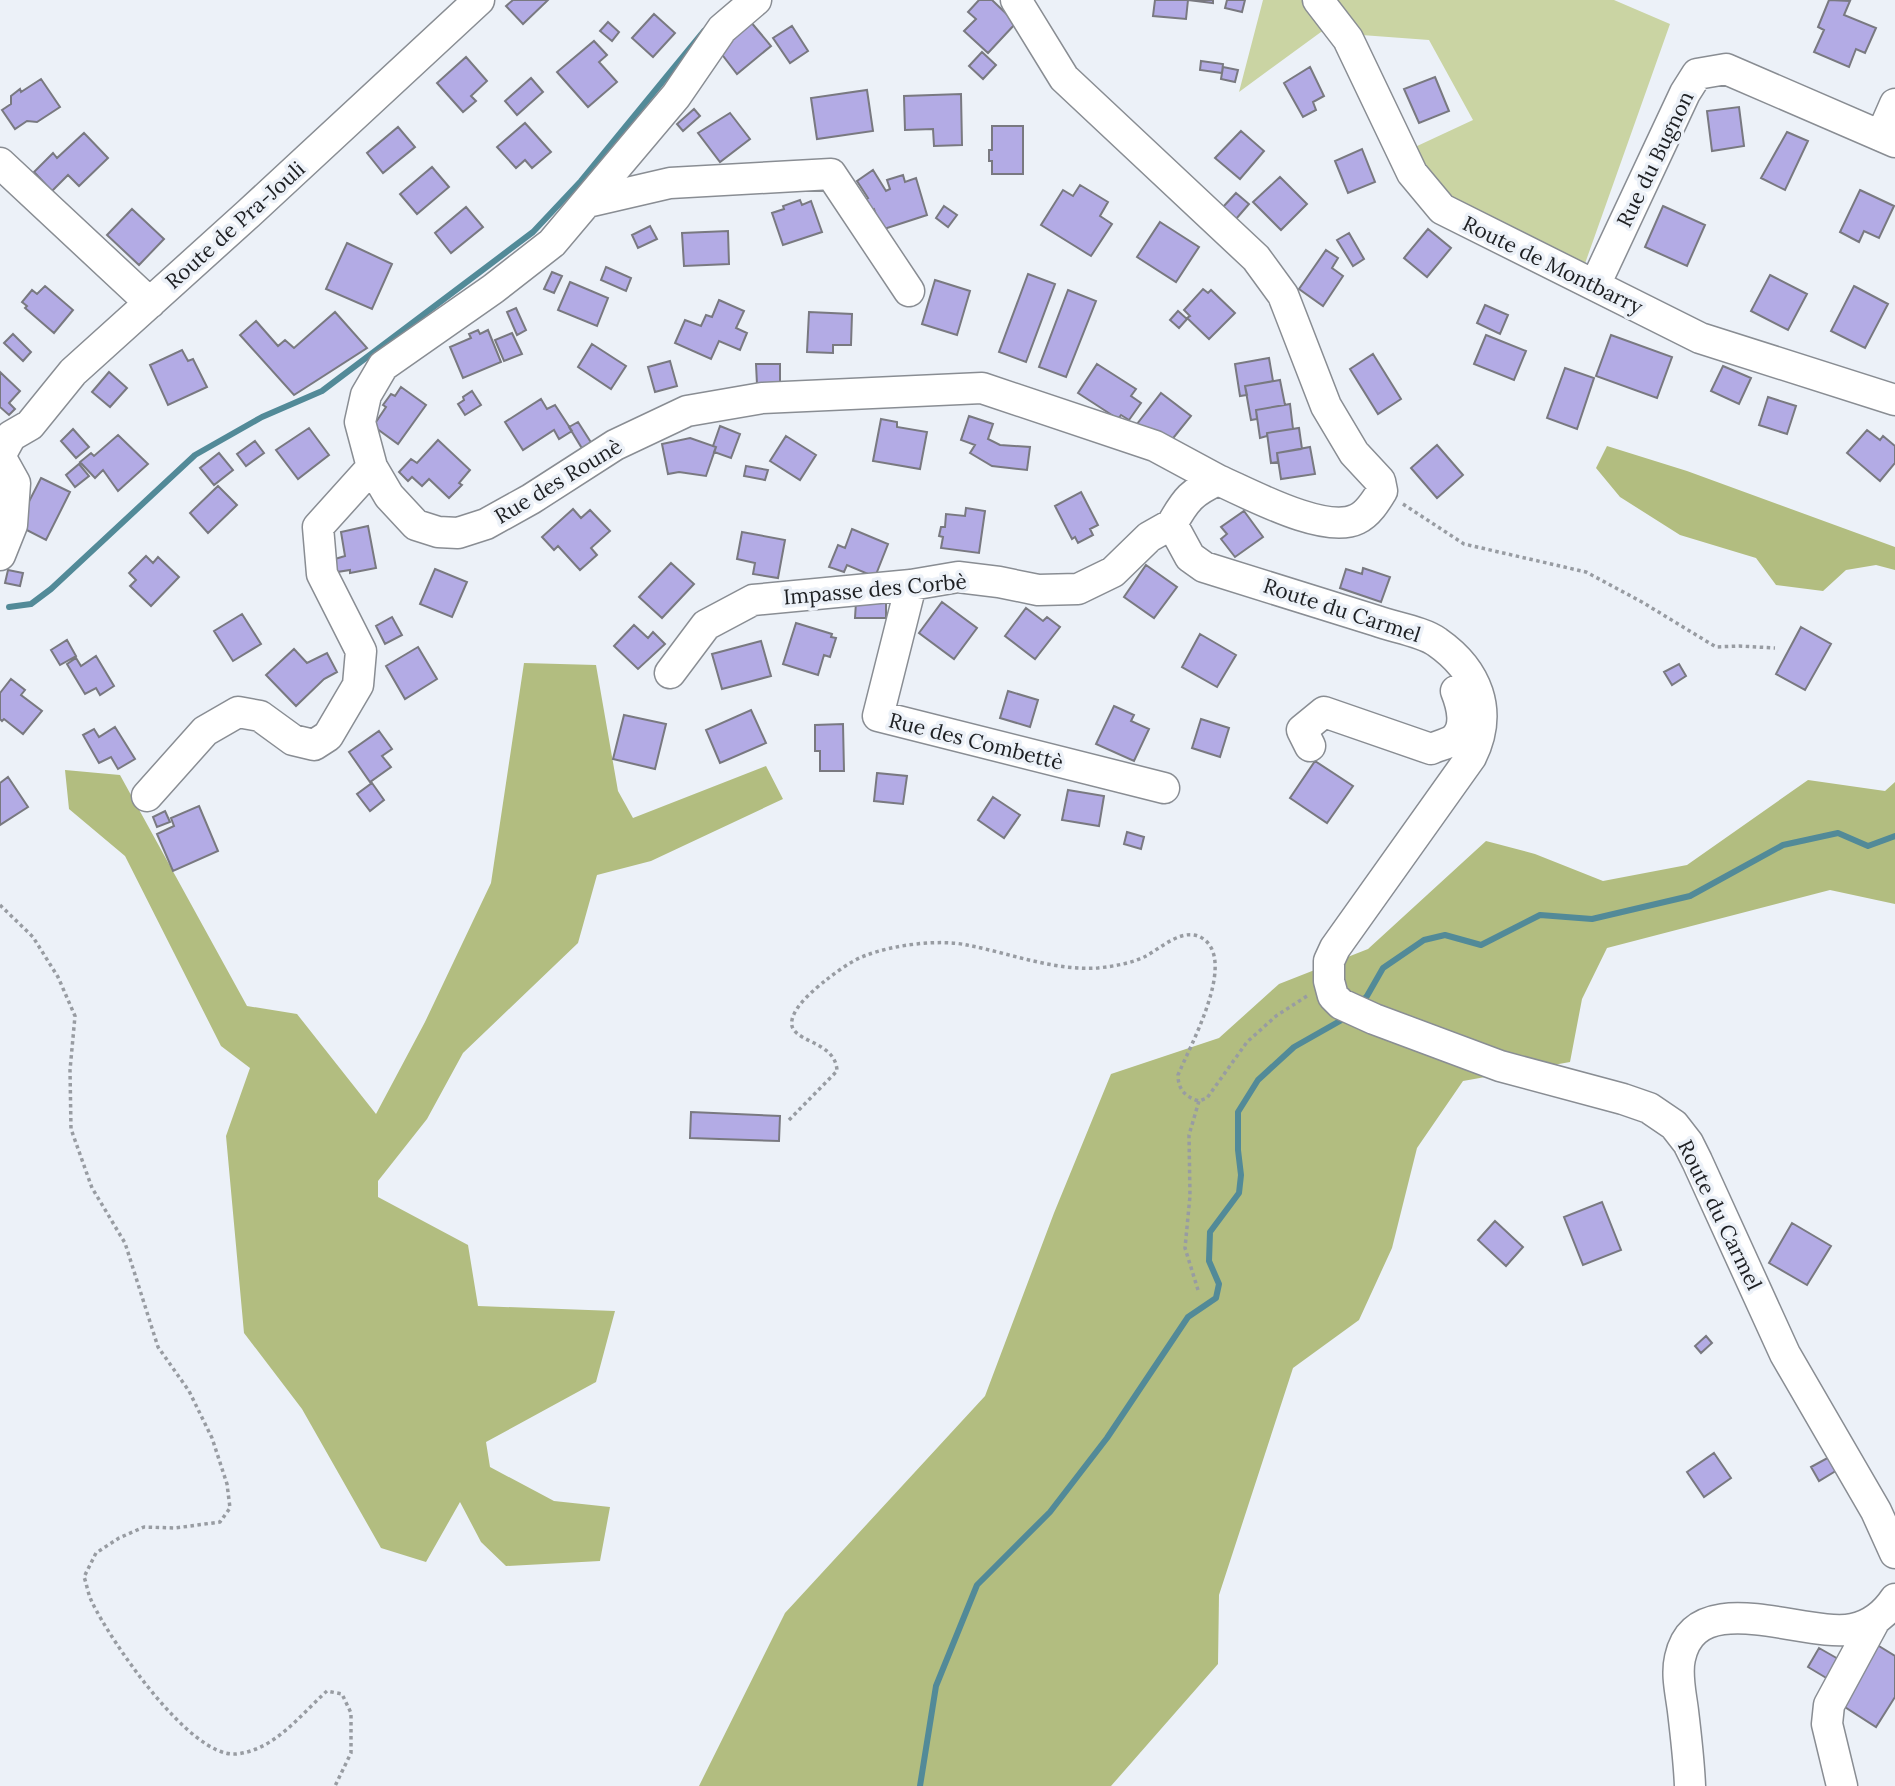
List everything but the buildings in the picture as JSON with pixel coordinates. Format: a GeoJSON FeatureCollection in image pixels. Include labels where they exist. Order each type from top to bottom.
{"type":"FeatureCollection","features":[{"type":"Feature","properties":{"kind":"street","name":"Route de Pra-Jouli"},"geometry":{"type":"LineString","coordinates":[[3,445],[30,425],[74,372],[479,0]]}},
{"type":"Feature","properties":{"kind":"street","name":"Rue des Rounè"},"geometry":{"type":"LineString","coordinates":[[756,0],[722,29],[676,96],[552,243],[493,289],[383,366],[366,395],[360,422],[372,467],[389,496],[416,525],[439,532],[458,533],[486,524],[531,499],[615,444],[687,411],[762,398],[982,388],[1155,446],[1218,480]]}},
{"type":"Feature","properties":{"kind":"street"},"geometry":{"type":"LineString","coordinates":[[1016,0],[1064,78],[1255,258],[1283,295],[1326,406],[1354,453],[1380,481],[1382,491],[1373,506],[1357,519],[1337,524],[1311,520],[1218,480],[1197,489],[1182,506],[1172,524]]}},
{"type":"Feature","properties":{"kind":"street","name":"Route de Montbarry"},"geometry":{"type":"LineString","coordinates":[[1318,0],[1348,39],[1412,173],[1442,209],[1700,338],[1895,400]]}},
{"type":"Feature","properties":{"kind":"street","name":"Rue du Bugnon"},"geometry":{"type":"LineString","coordinates":[[1595,285],[1685,93],[1697,74],[1726,69],[1888,139]]}},
{"type":"Feature","properties":{"kind":"street"},"geometry":{"type":"LineString","coordinates":[[1888,139],[1895,104]]}},
{"type":"Feature","properties":{"kind":"street"},"geometry":{"type":"LineString","coordinates":[[0,163],[150,303]]}},
{"type":"Feature","properties":{"kind":"street"},"geometry":{"type":"LineString","coordinates":[[588,202],[670,183],[831,174],[908,291]]}},
{"type":"Feature","properties":{"kind":"street"},"geometry":{"type":"LineString","coordinates":[[0,555],[12,525],[15,483],[3,445]]}},
{"type":"Feature","properties":{"kind":"street"},"geometry":{"type":"LineString","coordinates":[[147,796],[205,731],[238,712],[260,716],[293,740],[314,745],[328,736],[358,685],[360,651],[323,574],[318,527],[372,467]]}},
{"type":"Feature","properties":{"kind":"street","name":"Impasse des Corbè"},"geometry":{"type":"LineString","coordinates":[[670,673],[705,625],[753,600],[911,585],[958,577],[1038,590],[1078,589],[1113,572],[1150,537],[1172,524]]}},
{"type":"Feature","properties":{"kind":"street","name":"Route du Carmel"},"geometry":{"type":"LineString","coordinates":[[1172,524],[1190,557],[1203,567],[1435,640],[1467,667],[1482,713],[1479,741],[1471,757],[1335,948],[1329,961],[1335,993],[1374,1019],[1500,1066],[1649,1108],[1674,1125],[1697,1161],[1785,1354],[1876,1510],[1895,1553]]}},
{"type":"Feature","properties":{"kind":"street","name":"Rue des Combettè"},"geometry":{"type":"LineString","coordinates":[[911,585],[878,716],[1164,788]]}},
{"type":"Feature","properties":{"kind":"street"},"geometry":{"type":"LineString","coordinates":[[1310,746],[1302,730],[1324,712],[1431,749],[1454,740],[1462,725],[1461,704],[1446,666],[1451,652]]}},
{"type":"Feature","properties":{"kind":"street"},"geometry":{"type":"LineString","coordinates":[[1690,1786],[1679,1674],[1680,1658],[1689,1637],[1709,1622],[1742,1618],[1850,1630],[1885,1609]]}},
{"type":"Feature","properties":{"kind":"street"},"geometry":{"type":"LineString","coordinates":[[1842,1786],[1827,1724],[1829,1705],[1885,1609]]}},
{"type":"Feature","properties":{"kind":"path"},"geometry":{"type":"LineString","coordinates":[[1382,491],[1464,544],[1586,572],[1716,647],[1775,648]]}},
{"type":"Feature","properties":{"kind":"path"},"geometry":{"type":"LineString","coordinates":[[0,905],[33,937],[58,977],[75,1016],[70,1070],[71,1129],[92,1188],[125,1243],[158,1348],[189,1391],[212,1438],[227,1484],[230,1508],[220,1522],[175,1528],[144,1527],[119,1538],[96,1553],[84,1577],[91,1600],[121,1653],[170,1713],[214,1751],[234,1754],[259,1747],[286,1732],[327,1691],[342,1694],[351,1713],[351,1753],[335,1786]]}},
{"type":"Feature","properties":{"kind":"path"},"geometry":{"type":"LineString","coordinates":[[789,1120],[837,1070],[837,1061],[832,1054],[793,1030],[791,1021],[797,1009],[816,988],[838,971],[866,955],[895,948],[926,944],[964,944],[1052,964],[1094,968],[1125,964],[1181,936],[1197,935],[1212,948],[1216,967],[1213,994],[1178,1075],[1178,1084],[1184,1094],[1199,1101],[1207,1098],[1247,1042],[1276,1016],[1335,993]]}},
{"type":"Feature","properties":{"kind":"path"},"geometry":{"type":"LineString","coordinates":[[1198,1290],[1185,1248],[1189,1196],[1189,1135],[1199,1101]]}},
{"type":"Feature","properties":{"kind":"green space"},"geometry":{"type":"Polygon","coordinates":[[[1263,0],[1614,0],[1670,24],[1582,272],[1447,202],[1415,147],[1473,120],[1429,40],[1321,32],[1239,92],[1263,0]]]}},
{"type":"Feature","properties":{"kind":"green space"},"geometry":{"type":"Polygon","coordinates":[[[1607,446],[1687,471],[1895,547],[1895,570],[1876,565],[1846,570],[1823,591],[1776,585],[1756,558],[1680,535],[1620,497],[1596,468],[1607,446]]]}},
{"type":"Feature","properties":{"kind":"green space"},"geometry":{"type":"Polygon","coordinates":[[[524,663],[596,665],[618,791],[633,818],[766,766],[783,799],[651,861],[597,875],[578,943],[463,1053],[427,1119],[378,1181],[378,1197],[468,1245],[478,1306],[615,1311],[596,1382],[486,1442],[490,1467],[554,1501],[610,1507],[600,1561],[506,1566],[481,1542],[460,1502],[426,1562],[381,1548],[302,1409],[244,1333],[226,1136],[250,1068],[221,1046],[125,856],[69,809],[65,770],[120,775],[247,1006],[297,1014],[376,1114],[425,1022],[491,883],[524,663]]]}},
{"type":"Feature","properties":{"kind":"green space"},"geometry":{"type":"Polygon","coordinates":[[[1808,780],[1885,791],[1895,782],[1895,904],[1830,890],[1607,948],[1582,999],[1570,1062],[1463,1081],[1417,1148],[1392,1248],[1359,1320],[1293,1368],[1219,1595],[1218,1664],[1111,1786],[699,1786],[785,1613],[985,1396],[1054,1213],[1111,1074],[1219,1038],[1279,984],[1368,949],[1486,841],[1535,854],[1603,881],[1687,865],[1808,780]]]}},
{"type":"Feature","properties":{"kind":"waterway"},"geometry":{"type":"LineString","coordinates":[[9,607],[31,604],[51,589],[195,455],[262,417],[322,391],[533,232],[581,181],[704,31]]}},
{"type":"Feature","properties":{"kind":"waterway"},"geometry":{"type":"LineString","coordinates":[[1360,1004],[1383,968],[1424,940],[1445,935],[1481,945],[1540,915],[1592,919],[1690,896],[1783,845],[1838,833],[1868,846],[1895,836]]}},
{"type":"Feature","properties":{"kind":"waterway"},"geometry":{"type":"LineString","coordinates":[[920,1786],[936,1686],[977,1585],[1050,1512],[1107,1438],[1188,1317],[1216,1298],[1219,1284],[1209,1261],[1210,1232],[1239,1193],[1241,1175],[1238,1112],[1258,1080],[1294,1047],[1347,1017]]}}]}
